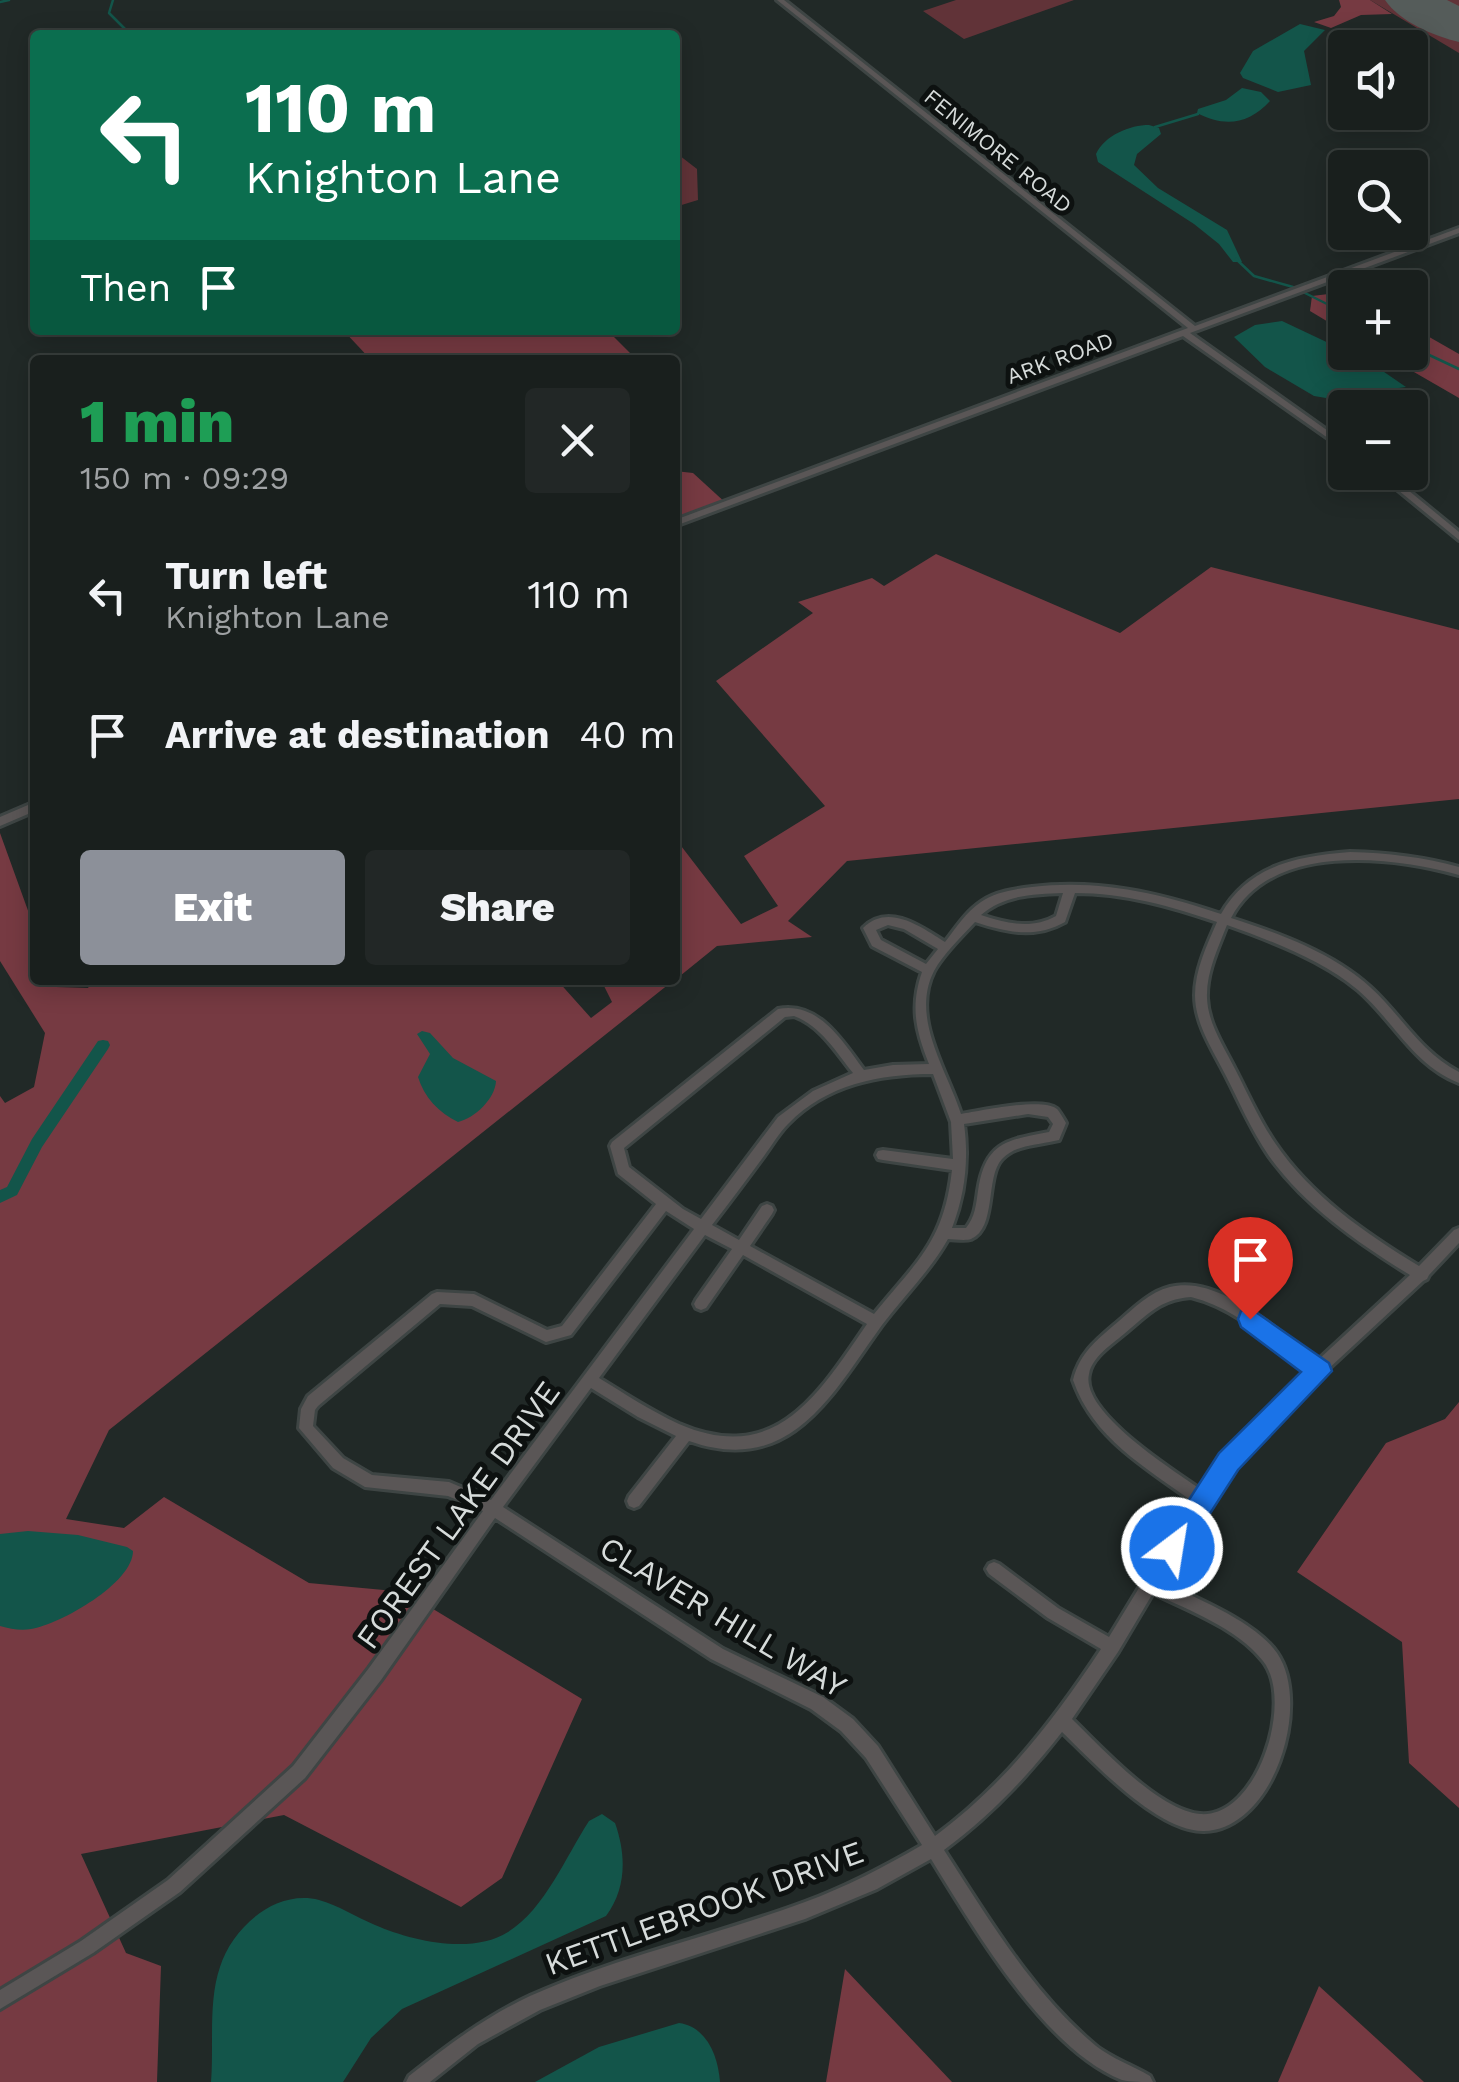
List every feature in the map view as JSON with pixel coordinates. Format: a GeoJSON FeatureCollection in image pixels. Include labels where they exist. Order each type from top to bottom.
{"type":"FeatureCollection","features":[{"type":"Feature","properties":{"kind":"street","name":"FENIMORE ROAD"},"geometry":{"type":"LineString","coordinates":[[780,0],[1189,331],[1328,434]]}},
{"type":"Feature","properties":{"kind":"street","name":"ARK ROAD"},"geometry":{"type":"LineString","coordinates":[[680,520],[1459,230]]}},
{"type":"Feature","properties":{"kind":"street"},"geometry":{"type":"LineString","coordinates":[[1402,490],[1459,537]]}},
{"type":"Feature","properties":{"kind":"street"},"geometry":{"type":"LineString","coordinates":[[0,822],[30,808]]}},
{"type":"Feature","properties":{"kind":"street"},"geometry":{"type":"LineString","coordinates":[[1422,1275],[1382,1250],[1315,1197],[1280,1161],[1203,1012],[1204,970],[1236,899],[1250,884],[1272,871],[1300,863],[1404,858],[1459,871]]}},
{"type":"Feature","properties":{"kind":"street"},"geometry":{"type":"LineString","coordinates":[[973,917],[1013,930],[1050,925],[1061,919],[1070,890]]}},
{"type":"Feature","properties":{"kind":"street"},"geometry":{"type":"LineString","coordinates":[[590,1380],[686,1433],[712,1442],[744,1443],[788,1428],[841,1372],[944,1233],[958,1165],[957,1120],[937,1069],[920,1004],[928,970],[973,917],[999,898],[1070,890],[1125,892],[1280,942],[1342,972],[1374,998],[1423,1056],[1459,1078]]}},
{"type":"Feature","properties":{"kind":"street"},"geometry":{"type":"LineString","coordinates":[[928,970],[876,943],[869,928],[882,919],[893,920],[946,948]]}},
{"type":"Feature","properties":{"kind":"street"},"geometry":{"type":"LineString","coordinates":[[860,1074],[810,1018],[788,1011],[775,1016],[617,1146],[623,1170],[664,1204],[876,1322]]}},
{"type":"Feature","properties":{"kind":"street","name":"FOREST LAKE DRIVE"},"geometry":{"type":"LineString","coordinates":[[0,2000],[174,1886],[275,1795],[319,1747],[783,1122],[825,1088],[860,1074],[898,1068],[937,1069]]}},
{"type":"Feature","properties":{"kind":"street"},"geometry":{"type":"LineString","coordinates":[[944,1233],[969,1234],[976,1227],[988,1171],[1003,1149],[1054,1136],[1060,1122],[1052,1112],[1037,1108],[957,1120]]}},
{"type":"Feature","properties":{"kind":"street"},"geometry":{"type":"LineString","coordinates":[[883,1155],[958,1165]]}},
{"type":"Feature","properties":{"kind":"street","name":"CLAVER HILL WAY"},"geometry":{"type":"LineString","coordinates":[[664,1204],[566,1331],[546,1336],[474,1300],[437,1298],[415,1312],[308,1409],[306,1428],[348,1471],[381,1485],[449,1489],[494,1508],[717,1654],[832,1713],[872,1752],[990,1938],[1055,2020],[1092,2054],[1144,2082]]}},
{"type":"Feature","properties":{"kind":"street"},"geometry":{"type":"LineString","coordinates":[[701,1304],[767,1210]]}},
{"type":"Feature","properties":{"kind":"street","name":"KETTLEBROOK DRIVE"},"geometry":{"type":"LineString","coordinates":[[415,2082],[469,2037],[528,2004],[832,1901],[934,1848],[995,1797],[1063,1722],[1202,1499],[1253,1433],[1386,1304],[1422,1275],[1459,1234]]}},
{"type":"Feature","properties":{"kind":"street"},"geometry":{"type":"LineString","coordinates":[[1202,1499],[1114,1433],[1094,1412],[1080,1380],[1088,1357],[1154,1300],[1172,1292],[1192,1291],[1212,1296],[1241,1312],[1320,1371]]}},
{"type":"Feature","properties":{"kind":"street"},"geometry":{"type":"LineString","coordinates":[[634,1501],[686,1433]]}},
{"type":"Feature","properties":{"kind":"street"},"geometry":{"type":"LineString","coordinates":[[994,1569],[1053,1613],[1112,1647]]}},
{"type":"Feature","properties":{"kind":"street"},"geometry":{"type":"LineString","coordinates":[[1063,1722],[1147,1796],[1178,1817],[1203,1823],[1227,1819],[1252,1795],[1284,1719],[1286,1694],[1278,1670],[1250,1640],[1150,1583]]}},
{"type":"Feature","properties":{"kind":"shaded area"},"geometry":{"type":"Polygon","coordinates":[[[956,0],[1074,0],[964,39],[923,11],[956,0]]]}},
{"type":"Feature","properties":{"kind":"shaded area"},"geometry":{"type":"Polygon","coordinates":[[[1339,0],[1370,0],[1392,14],[1361,15],[1331,28],[1314,22],[1334,16],[1341,7],[1339,0]]]}},
{"type":"Feature","properties":{"kind":"shaded area"},"geometry":{"type":"Polygon","coordinates":[[[1370,0],[1459,0],[1459,53],[1428,35],[1428,30],[1420,30],[1370,0]]]}},
{"type":"Feature","properties":{"kind":"shaded area"},"geometry":{"type":"Polygon","coordinates":[[[1300,24],[1325,30],[1304,51],[1311,85],[1278,92],[1243,78],[1240,73],[1253,51],[1300,24]]]}},
{"type":"Feature","properties":{"kind":"shaded area"},"geometry":{"type":"Polygon","coordinates":[[[1242,88],[1261,92],[1270,101],[1253,115],[1235,121],[1197,113],[1198,109],[1226,100],[1242,88]]]}},
{"type":"Feature","properties":{"kind":"shaded area"},"geometry":{"type":"Polygon","coordinates":[[[1149,125],[1159,128],[1161,134],[1137,154],[1134,165],[1158,188],[1227,230],[1242,262],[1233,262],[1219,244],[1194,224],[1098,162],[1096,154],[1112,136],[1149,125]]]}},
{"type":"Feature","properties":{"kind":"shaded area"},"geometry":{"type":"Polygon","coordinates":[[[680,156],[697,169],[698,200],[680,205],[680,156]]]}},
{"type":"Feature","properties":{"kind":"shaded area"},"geometry":{"type":"Polygon","coordinates":[[[1328,294],[1328,322],[1310,311],[1312,296],[1328,294]]]}},
{"type":"Feature","properties":{"kind":"shaded area"},"geometry":{"type":"Polygon","coordinates":[[[1282,321],[1328,343],[1328,370],[1381,370],[1406,387],[1328,390],[1328,398],[1314,396],[1265,367],[1234,337],[1255,325],[1282,321]]]}},
{"type":"Feature","properties":{"kind":"shaded area"},"geometry":{"type":"Polygon","coordinates":[[[348,335],[612,335],[632,355],[366,355],[348,335]]]}},
{"type":"Feature","properties":{"kind":"shaded area"},"geometry":{"type":"Polygon","coordinates":[[[1428,336],[1459,354],[1459,398],[1410,370],[1428,370],[1428,336]]]}},
{"type":"Feature","properties":{"kind":"shaded area"},"geometry":{"type":"Polygon","coordinates":[[[680,472],[693,473],[728,505],[680,523],[680,472]]]}},
{"type":"Feature","properties":{"kind":"shaded area"},"geometry":{"type":"Polygon","coordinates":[[[936,554],[1120,633],[1211,567],[1459,630],[1459,799],[847,861],[788,921],[812,937],[717,946],[680,976],[680,845],[741,924],[778,906],[744,856],[825,806],[716,681],[813,613],[798,602],[872,578],[884,586],[936,554]]]}},
{"type":"Feature","properties":{"kind":"shaded area"},"geometry":{"type":"Polygon","coordinates":[[[0,833],[30,916],[30,985],[561,985],[591,1018],[612,1002],[604,985],[668,985],[109,1430],[66,1519],[124,1528],[164,1497],[309,1583],[405,1592],[582,1699],[502,1878],[461,1907],[284,1815],[81,1854],[126,1953],[161,1966],[157,2082],[0,2082],[0,1096],[5,1103],[34,1087],[45,1033],[0,961],[0,833]]]}},
{"type":"Feature","properties":{"kind":"shaded area"},"geometry":{"type":"Polygon","coordinates":[[[430,1033],[453,1058],[496,1081],[488,1101],[471,1116],[458,1122],[433,1104],[424,1091],[418,1077],[430,1054],[417,1034],[430,1033]]]}},
{"type":"Feature","properties":{"kind":"shaded area"},"geometry":{"type":"Polygon","coordinates":[[[1459,1402],[1459,1808],[1409,1763],[1402,1642],[1297,1572],[1386,1443],[1445,1419],[1459,1402]]]}},
{"type":"Feature","properties":{"kind":"shaded area"},"geometry":{"type":"Polygon","coordinates":[[[28,1531],[78,1535],[127,1547],[133,1551],[130,1563],[109,1588],[60,1619],[27,1630],[0,1626],[0,1534],[28,1531]]]}},
{"type":"Feature","properties":{"kind":"shaded area"},"geometry":{"type":"Polygon","coordinates":[[[602,1814],[615,1823],[623,1859],[618,1894],[606,1916],[402,2009],[371,2038],[343,2082],[211,2082],[216,1980],[234,1939],[258,1915],[287,1900],[303,1898],[326,1902],[390,1931],[424,1940],[460,1944],[493,1939],[508,1932],[533,1910],[589,1821],[602,1814]]]}},
{"type":"Feature","properties":{"kind":"shaded area"},"geometry":{"type":"Polygon","coordinates":[[[845,1969],[952,2082],[826,2082],[845,1969]]]}},
{"type":"Feature","properties":{"kind":"shaded area"},"geometry":{"type":"Polygon","coordinates":[[[1319,1986],[1424,2082],[1278,2082],[1319,1986]]]}},
{"type":"Feature","properties":{"kind":"shaded area"},"geometry":{"type":"Polygon","coordinates":[[[679,2023],[697,2030],[709,2044],[720,2082],[535,2082],[599,2047],[679,2023]]]}},
{"type":"Feature","properties":{"kind":"waterway"},"geometry":{"type":"LineString","coordinates":[[0,2],[9,0]]}},
{"type":"Feature","properties":{"kind":"waterway"},"geometry":{"type":"LineString","coordinates":[[113,0],[109,13],[126,30]]}},
{"type":"Feature","properties":{"kind":"waterway"},"geometry":{"type":"LineString","coordinates":[[1155,127],[1198,114]]}},
{"type":"Feature","properties":{"kind":"waterway"},"geometry":{"type":"LineString","coordinates":[[1236,259],[1254,276],[1293,287]]}},
{"type":"Feature","properties":{"kind":"waterway"},"geometry":{"type":"LineString","coordinates":[[1305,293],[1328,304]]}},
{"type":"Feature","properties":{"kind":"waterway"},"geometry":{"type":"LineString","coordinates":[[1428,354],[1459,369]]}},
{"type":"Feature","properties":{"kind":"waterway"},"geometry":{"type":"LineString","coordinates":[[0,1197],[12,1191],[37,1143],[103,1045]]}},
{"type":"Feature","properties":{"kind":"runway"},"geometry":{"type":"LineString","coordinates":[[1410,0],[1459,27]]}},
{"type":"Feature","properties":{"kind":"route"},"geometry":{"type":"LineString","coordinates":[[1172,1548],[1228,1462],[1253,1433],[1320,1371],[1250,1319]]}}]}
